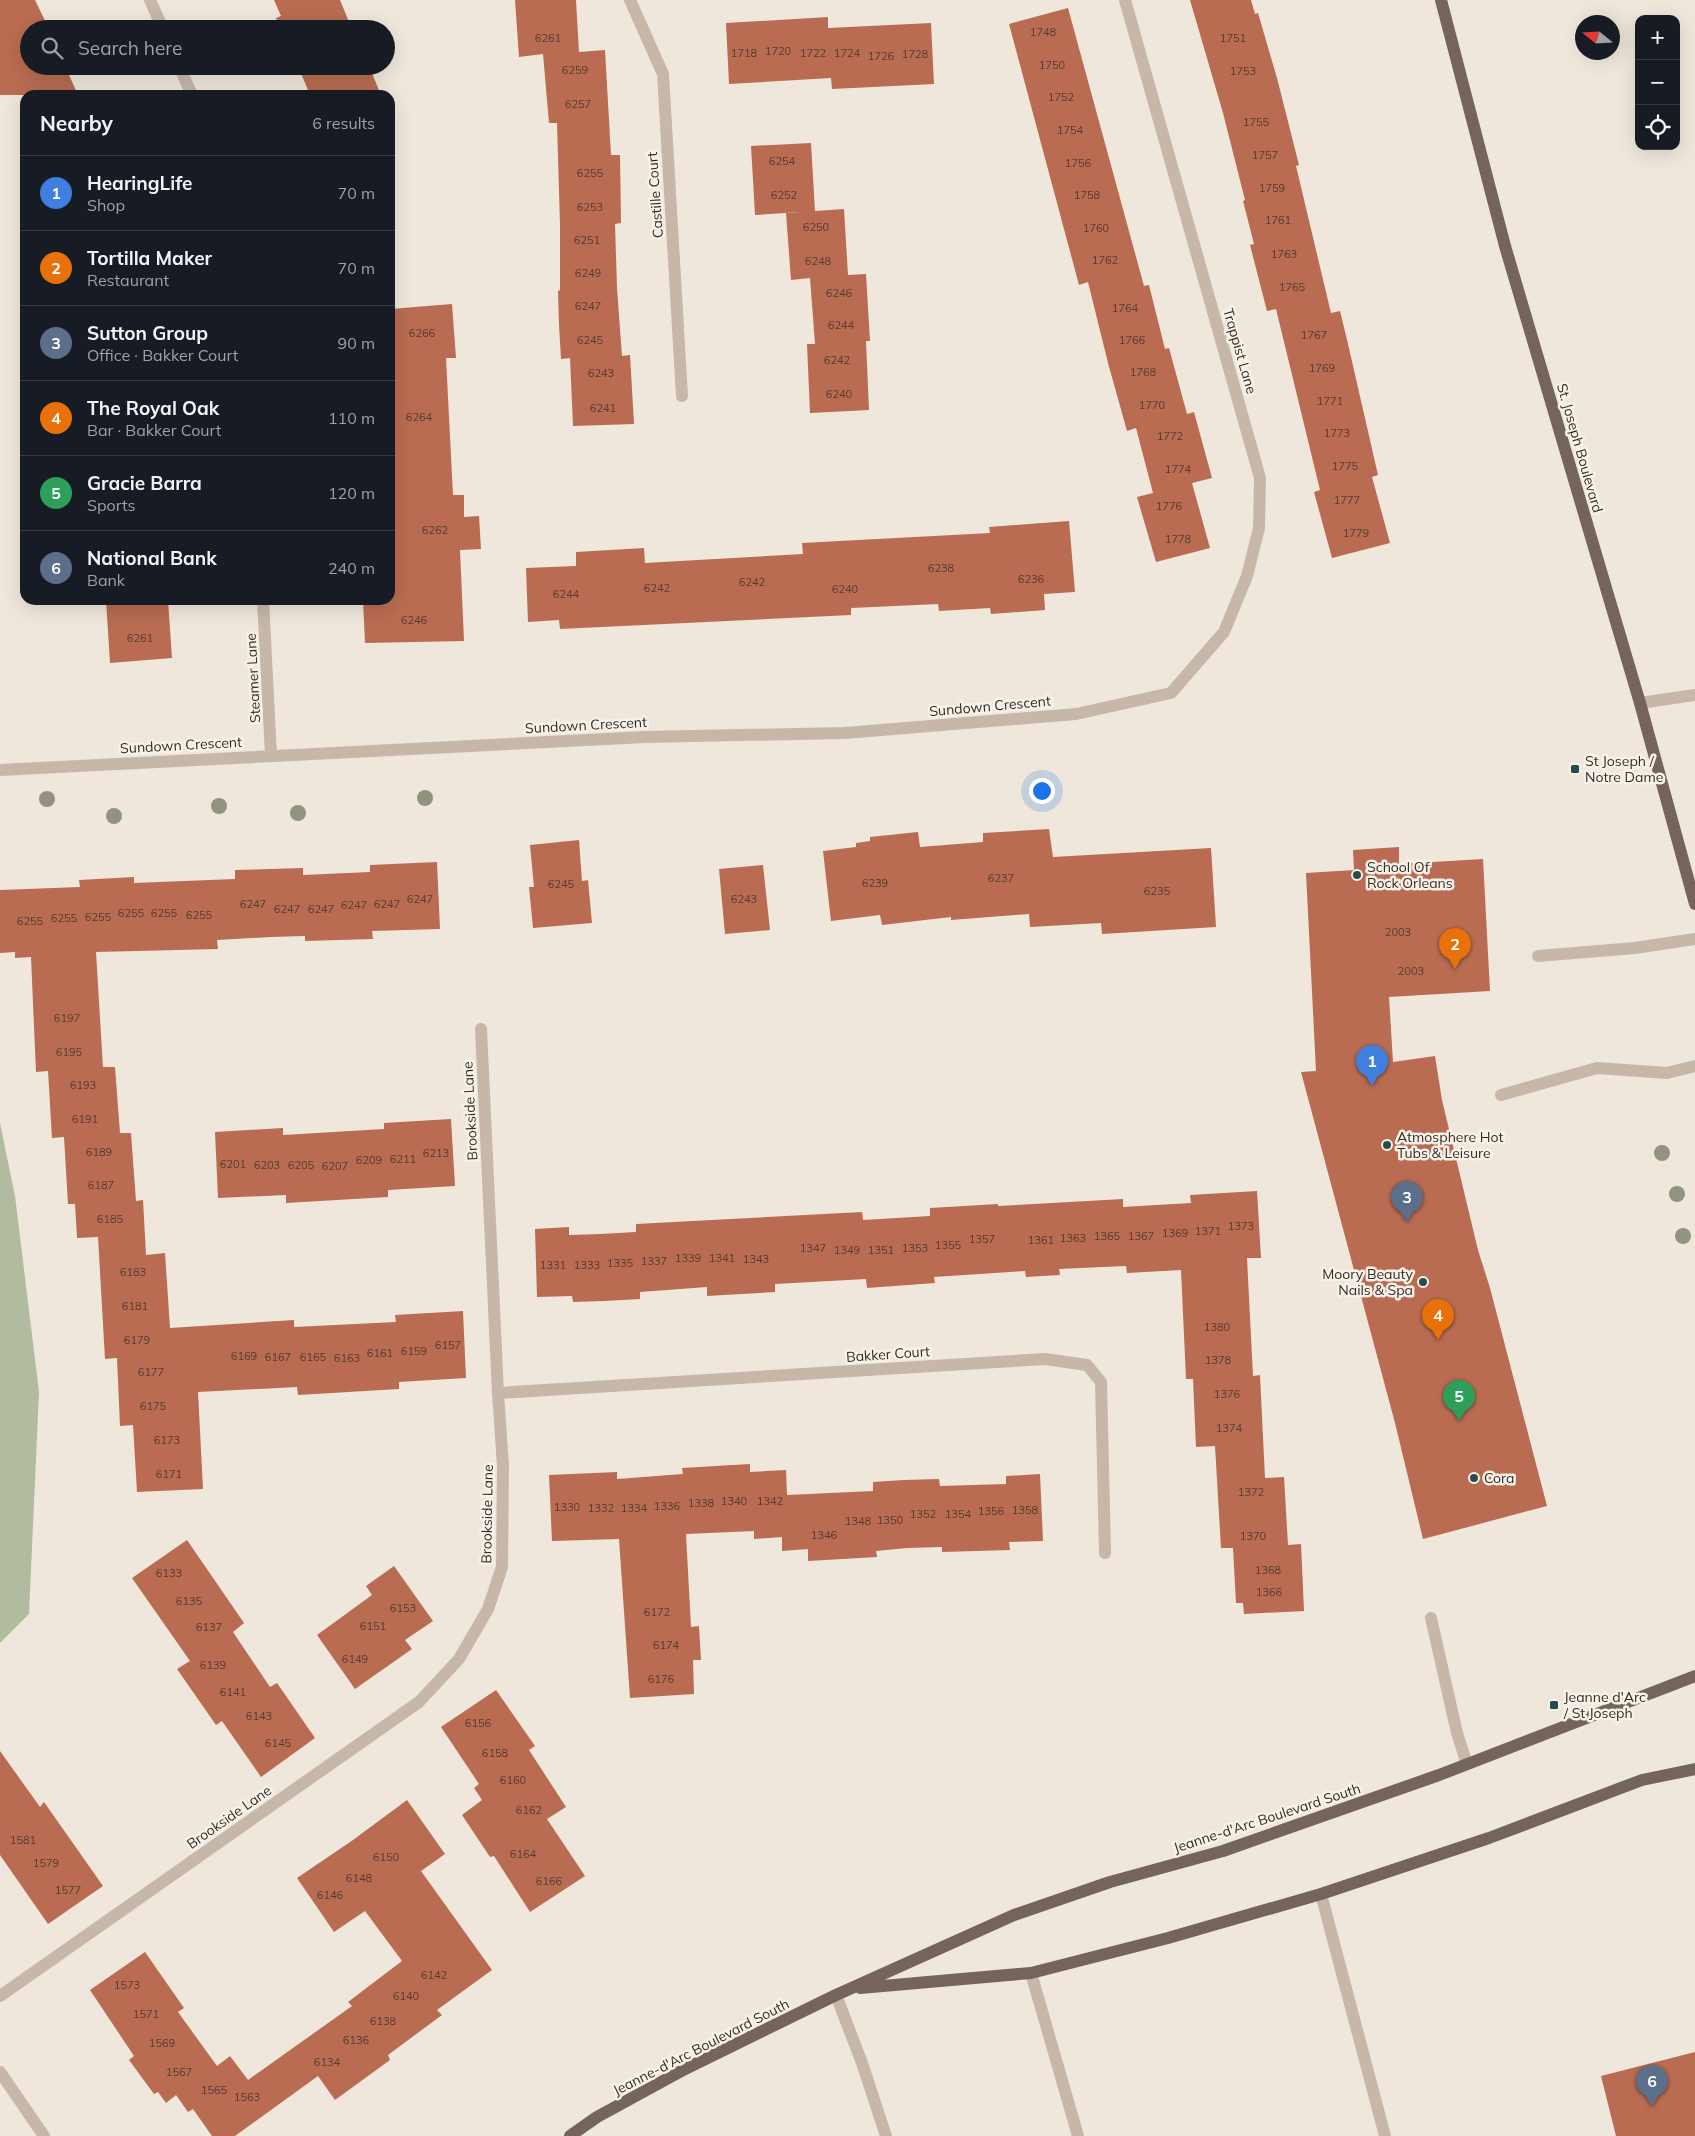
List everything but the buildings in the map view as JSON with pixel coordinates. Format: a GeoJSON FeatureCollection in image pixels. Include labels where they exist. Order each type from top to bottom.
{"type":"FeatureCollection","features":[{"type":"Feature","properties":{"kind":"main road","name":"St. Joseph Boulevard"},"geometry":{"type":"LineString","coordinates":[[1441,0],[1505,246],[1640,702],[1695,904]]}},
{"type":"Feature","properties":{"kind":"main road","name":"Jeanne-d'Arc Boulevard South"},"geometry":{"type":"LineString","coordinates":[[570,2136],[597,2118],[685,2069],[836,1995],[1014,1915],[1110,1882],[1223,1851],[1467,1764],[1693,1677]]}},
{"type":"Feature","properties":{"kind":"main road","name":"Jeanne-d'Arc Boulevard South"},"geometry":{"type":"LineString","coordinates":[[849,1989],[1031,1973],[1168,1938],[1321,1894],[1489,1838],[1642,1780],[1695,1769]]}},
{"type":"Feature","properties":{"kind":"street"},"geometry":{"type":"LineString","coordinates":[[150,0],[158,20]]}},
{"type":"Feature","properties":{"kind":"street","name":"Castille Court"},"geometry":{"type":"LineString","coordinates":[[630,0],[663,74],[682,396]]}},
{"type":"Feature","properties":{"kind":"street","name":"Trappist Lane"},"geometry":{"type":"LineString","coordinates":[[1125,0],[1260,478],[1259,528],[1247,576],[1224,632],[1171,694]]}},
{"type":"Feature","properties":{"kind":"street"},"geometry":{"type":"LineString","coordinates":[[183,75],[190,90]]}},
{"type":"Feature","properties":{"kind":"street","name":"Steamer Lane"},"geometry":{"type":"LineString","coordinates":[[263,605],[271,755]]}},
{"type":"Feature","properties":{"kind":"street","name":"Sundown Crescent"},"geometry":{"type":"LineString","coordinates":[[0,770],[645,737],[845,733],[1076,714],[1171,694]]}},
{"type":"Feature","properties":{"kind":"street"},"geometry":{"type":"LineString","coordinates":[[1640,702],[1695,695]]}},
{"type":"Feature","properties":{"kind":"street"},"geometry":{"type":"LineString","coordinates":[[1538,956],[1635,948],[1695,939]]}},
{"type":"Feature","properties":{"kind":"street","name":"Brookside Lane"},"geometry":{"type":"LineString","coordinates":[[0,1996],[419,1702],[459,1659],[488,1609],[502,1567],[503,1466],[481,1029]]}},
{"type":"Feature","properties":{"kind":"street"},"geometry":{"type":"LineString","coordinates":[[1501,1094],[1597,1068],[1667,1073],[1695,1066]]}},
{"type":"Feature","properties":{"kind":"street","name":"Bakker Court"},"geometry":{"type":"LineString","coordinates":[[498,1393],[1045,1359],[1087,1365],[1101,1382],[1104,1552]]}},
{"type":"Feature","properties":{"kind":"street"},"geometry":{"type":"LineString","coordinates":[[1431,1618],[1457,1732],[1467,1764]]}},
{"type":"Feature","properties":{"kind":"street"},"geometry":{"type":"LineString","coordinates":[[1321,1894],[1385,2136]]}},
{"type":"Feature","properties":{"kind":"street"},"geometry":{"type":"LineString","coordinates":[[1031,1973],[1078,2136]]}},
{"type":"Feature","properties":{"kind":"street"},"geometry":{"type":"LineString","coordinates":[[836,1995],[862,2063],[886,2136]]}},
{"type":"Feature","properties":{"kind":"street"},"geometry":{"type":"LineString","coordinates":[[0,2072],[44,2136]]}},
{"type":"Feature","properties":{"kind":"green space"},"geometry":{"type":"Polygon","coordinates":[[[0,1123],[15,1196],[39,1392],[29,1614],[0,1643],[0,1123]]]}},
{"type":"Feature","properties":{"kind":"place","name":"St Joseph / Notre Dame"},"geometry":{"type":"Point","coordinates":[1575,769]}},
{"type":"Feature","properties":{"kind":"place","name":"School Of Rock Orleans"},"geometry":{"type":"Point","coordinates":[1357,875]}},
{"type":"Feature","properties":{"kind":"place","name":"Tortilla Maker"},"geometry":{"type":"Point","coordinates":[1455,969]}},
{"type":"Feature","properties":{"kind":"place","name":"HearingLife"},"geometry":{"type":"Point","coordinates":[1372,1086]}},
{"type":"Feature","properties":{"kind":"place","name":"Atmosphere Hot Tubs & Leisure"},"geometry":{"type":"Point","coordinates":[1387,1145]}},
{"type":"Feature","properties":{"kind":"place","name":"Sutton Group"},"geometry":{"type":"Point","coordinates":[1407,1222]}},
{"type":"Feature","properties":{"kind":"place","name":"Moory Beauty Nails & Spa"},"geometry":{"type":"Point","coordinates":[1423,1282]}},
{"type":"Feature","properties":{"kind":"place","name":"The Royal Oak"},"geometry":{"type":"Point","coordinates":[1438,1340]}},
{"type":"Feature","properties":{"kind":"place","name":"Gracie Barra"},"geometry":{"type":"Point","coordinates":[1459,1421]}},
{"type":"Feature","properties":{"kind":"place","name":"Cora"},"geometry":{"type":"Point","coordinates":[1474,1478]}},
{"type":"Feature","properties":{"kind":"place","name":"Jeanne d'Arc / St Joseph"},"geometry":{"type":"Point","coordinates":[1554,1705]}},
{"type":"Feature","properties":{"kind":"place","name":"National Bank"},"geometry":{"type":"Point","coordinates":[1652,2106]}}]}
